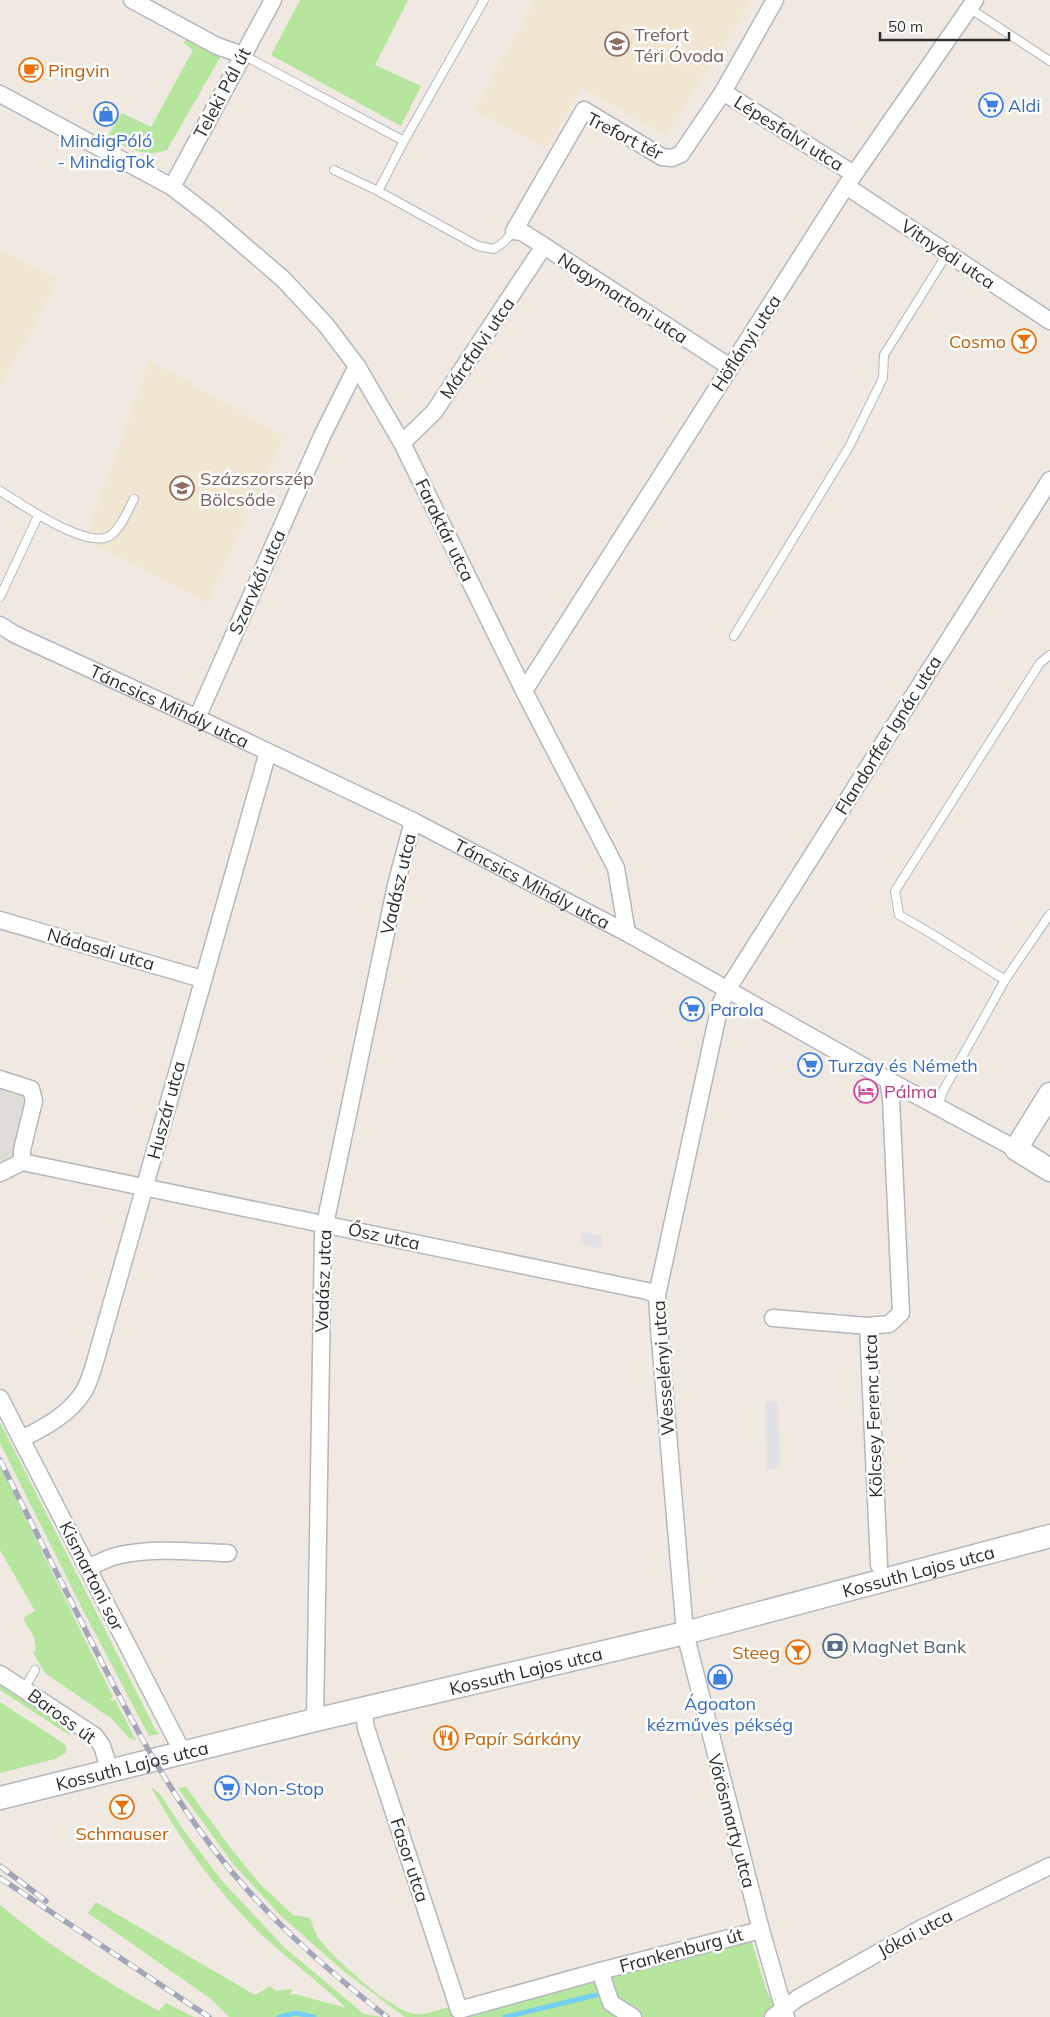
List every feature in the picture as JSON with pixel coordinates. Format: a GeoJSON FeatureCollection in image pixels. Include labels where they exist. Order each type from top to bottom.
{"type":"FeatureCollection","features":[{"type":"Feature","properties":{"kind":"street","name":"Teleki Pál út"},"geometry":{"type":"LineString","coordinates":[[172,186],[272,0]]}},
{"type":"Feature","properties":{"kind":"street","name":"Trefort tér"},"geometry":{"type":"LineString","coordinates":[[514,231],[584,110],[662,157],[672,158],[681,154],[723,92],[775,0]]}},
{"type":"Feature","properties":{"kind":"street"},"geometry":{"type":"LineString","coordinates":[[136,2],[217,46],[243,55]]}},
{"type":"Feature","properties":{"kind":"street","name":"Höflányi utca"},"geometry":{"type":"LineString","coordinates":[[524,691],[850,180],[972,4]]}},
{"type":"Feature","properties":{"kind":"street","name":"Lépesfalvi utca"},"geometry":{"type":"LineString","coordinates":[[723,92],[850,180]]}},
{"type":"Feature","properties":{"kind":"street","name":"Faraktár utca"},"geometry":{"type":"LineString","coordinates":[[0,94],[172,186],[283,279],[326,325],[357,366],[402,443],[524,691],[616,868],[627,933]]}},
{"type":"Feature","properties":{"kind":"street","name":"Vitnyédi utca"},"geometry":{"type":"LineString","coordinates":[[850,180],[947,254],[1050,321]]}},
{"type":"Feature","properties":{"kind":"street","name":"Nagymartoni utca"},"geometry":{"type":"LineString","coordinates":[[514,231],[522,232],[730,367]]}},
{"type":"Feature","properties":{"kind":"street","name":"Márcfalvi utca"},"geometry":{"type":"LineString","coordinates":[[402,443],[434,412],[544,246]]}},
{"type":"Feature","properties":{"kind":"street","name":"Szarvkői utca"},"geometry":{"type":"LineString","coordinates":[[197,718],[318,445],[357,366]]}},
{"type":"Feature","properties":{"kind":"street","name":"Flandorffer Ignác utca"},"geometry":{"type":"LineString","coordinates":[[727,990],[1050,480]]}},
{"type":"Feature","properties":{"kind":"street","name":"Táncsics Mihály utca"},"geometry":{"type":"LineString","coordinates":[[0,625],[14,634],[197,718],[412,822],[627,933],[888,1080],[1016,1149],[1050,1170]]}},
{"type":"Feature","properties":{"kind":"street","name":"Huszár utca"},"geometry":{"type":"LineString","coordinates":[[21,1439],[52,1422],[71,1408],[84,1391],[96,1362],[202,979],[268,752]]}},
{"type":"Feature","properties":{"kind":"street","name":"Vadász utca"},"geometry":{"type":"LineString","coordinates":[[315,1720],[322,1244],[396,886],[412,822]]}},
{"type":"Feature","properties":{"kind":"street","name":"Nádasdi utca"},"geometry":{"type":"LineString","coordinates":[[0,920],[202,979]]}},
{"type":"Feature","properties":{"kind":"street","name":"Wesselényi utca"},"geometry":{"type":"LineString","coordinates":[[685,1633],[657,1296],[720,1005],[727,990]]}},
{"type":"Feature","properties":{"kind":"street"},"geometry":{"type":"LineString","coordinates":[[0,1079],[31,1089],[34,1101],[22,1150],[22,1162],[0,1173]]}},
{"type":"Feature","properties":{"kind":"street","name":"Kölcsey Ferenc utca"},"geometry":{"type":"LineString","coordinates":[[879,1565],[868,1326],[889,1324],[901,1313],[891,1098],[888,1080]]}},
{"type":"Feature","properties":{"kind":"street"},"geometry":{"type":"LineString","coordinates":[[1016,1149],[1050,1094]]}},
{"type":"Feature","properties":{"kind":"street","name":"Ősz utca"},"geometry":{"type":"LineString","coordinates":[[22,1162],[646,1291],[657,1296]]}},
{"type":"Feature","properties":{"kind":"street"},"geometry":{"type":"LineString","coordinates":[[773,1318],[868,1326]]}},
{"type":"Feature","properties":{"kind":"street","name":"Kismartoni sor"},"geometry":{"type":"LineString","coordinates":[[0,1398],[183,1753]]}},
{"type":"Feature","properties":{"kind":"street","name":"Kossuth Lajos utca"},"geometry":{"type":"LineString","coordinates":[[0,1798],[315,1720],[685,1633],[1050,1536]]}},
{"type":"Feature","properties":{"kind":"street"},"geometry":{"type":"LineString","coordinates":[[88,1568],[114,1556],[132,1553],[162,1551],[228,1553]]}},
{"type":"Feature","properties":{"kind":"street","name":"Vörösmarty utca"},"geometry":{"type":"LineString","coordinates":[[685,1633],[781,2014]]}},
{"type":"Feature","properties":{"kind":"street","name":"Baross út"},"geometry":{"type":"LineString","coordinates":[[0,1674],[96,1736],[102,1746],[110,1771]]}},
{"type":"Feature","properties":{"kind":"street","name":"Fasor utca"},"geometry":{"type":"LineString","coordinates":[[363,1709],[366,1728],[459,2010]]}},
{"type":"Feature","properties":{"kind":"street","name":"Jókai utca"},"geometry":{"type":"LineString","coordinates":[[781,2014],[922,1928],[1050,1866]]}},
{"type":"Feature","properties":{"kind":"street","name":"Frankenburg út"},"geometry":{"type":"LineString","coordinates":[[459,2010],[600,1971],[761,1930]]}},
{"type":"Feature","properties":{"kind":"street","name":"Frankenburg út"},"geometry":{"type":"LineString","coordinates":[[600,1971],[611,2003],[633,2017]]}},
{"type":"Feature","properties":{"kind":"lane"},"geometry":{"type":"LineString","coordinates":[[378,191],[404,141],[484,0]]}},
{"type":"Feature","properties":{"kind":"lane"},"geometry":{"type":"LineString","coordinates":[[972,4],[1050,61]]}},
{"type":"Feature","properties":{"kind":"lane"},"geometry":{"type":"LineString","coordinates":[[243,55],[404,141]]}},
{"type":"Feature","properties":{"kind":"lane"},"geometry":{"type":"LineString","coordinates":[[334,170],[378,191],[478,246],[494,249],[514,231]]}},
{"type":"Feature","properties":{"kind":"lane"},"geometry":{"type":"LineString","coordinates":[[734,636],[849,446],[883,378],[884,355],[947,254]]}},
{"type":"Feature","properties":{"kind":"lane"},"geometry":{"type":"LineString","coordinates":[[0,491],[38,516],[87,538],[107,537],[117,529],[134,499]]}},
{"type":"Feature","properties":{"kind":"lane"},"geometry":{"type":"LineString","coordinates":[[0,597],[38,516]]}},
{"type":"Feature","properties":{"kind":"lane"},"geometry":{"type":"LineString","coordinates":[[1005,980],[898,915],[895,890],[1040,663],[1050,655]]}},
{"type":"Feature","properties":{"kind":"lane"},"geometry":{"type":"LineString","coordinates":[[938,1107],[943,1091],[1005,980],[1050,914]]}},
{"type":"Feature","properties":{"kind":"lane"},"geometry":{"type":"LineString","coordinates":[[24,1689],[35,1670]]}},
{"type":"Feature","properties":{"kind":"shaded area","name":"Trefort Téri Óvoda"},"geometry":{"type":"Polygon","coordinates":[[[535,0],[752,0],[666,136],[582,88],[547,149],[474,111],[535,0]]]}},
{"type":"Feature","properties":{"kind":"shaded area"},"geometry":{"type":"Polygon","coordinates":[[[0,249],[58,280],[0,388],[0,249]]]}},
{"type":"Feature","properties":{"kind":"shaded area","name":"Százszorszép Bölcsőde"},"geometry":{"type":"Polygon","coordinates":[[[150,360],[284,437],[207,603],[85,540],[150,360]]]}},
{"type":"Feature","properties":{"kind":"shaded area"},"geometry":{"type":"Polygon","coordinates":[[[0,1075],[43,1089],[24,1170],[0,1182],[0,1075]]]}},
{"type":"Feature","properties":{"kind":"shaded area"},"geometry":{"type":"Polygon","coordinates":[[[582,1232],[602,1236],[600,1248],[580,1244],[582,1232]]]}},
{"type":"Feature","properties":{"kind":"shaded area"},"geometry":{"type":"Polygon","coordinates":[[[765,1402],[778,1402],[780,1469],[767,1469],[765,1402]]]}},
{"type":"Feature","properties":{"kind":"green space"},"geometry":{"type":"Polygon","coordinates":[[[300,0],[408,0],[375,65],[421,86],[401,126],[271,55],[300,0]]]}},
{"type":"Feature","properties":{"kind":"green space"},"geometry":{"type":"Polygon","coordinates":[[[189,34],[221,56],[167,150],[150,153],[136,151],[107,137],[122,113],[151,127],[193,50],[184,43],[189,34]]]}},
{"type":"Feature","properties":{"kind":"green space"},"geometry":{"type":"Polygon","coordinates":[[[0,1422],[159,1734],[149,1736],[84,1612],[0,1443],[0,1422]]]}},
{"type":"Feature","properties":{"kind":"green space"},"geometry":{"type":"Polygon","coordinates":[[[0,1466],[113,1697],[110,1699],[112,1701],[115,1700],[136,1740],[129,1738],[112,1719],[45,1673],[33,1653],[36,1650],[34,1637],[23,1618],[35,1611],[0,1550],[0,1466]]]}},
{"type":"Feature","properties":{"kind":"green space"},"geometry":{"type":"Polygon","coordinates":[[[0,1685],[71,1731],[69,1735],[0,1690],[0,1685]]]}},
{"type":"Feature","properties":{"kind":"green space"},"geometry":{"type":"Polygon","coordinates":[[[0,1702],[63,1743],[66,1746],[66,1753],[55,1759],[0,1773],[0,1702]]]}},
{"type":"Feature","properties":{"kind":"green space"},"geometry":{"type":"Polygon","coordinates":[[[151,1787],[160,1794],[182,1828],[222,1881],[285,1948],[364,2014],[383,2017],[229,2017],[211,1999],[88,1913],[96,1902],[255,1995],[270,1986],[276,1991],[292,1989],[290,1995],[295,1994],[346,2008],[246,1920],[201,1866],[151,1787]]]}},
{"type":"Feature","properties":{"kind":"green space"},"geometry":{"type":"Polygon","coordinates":[[[186,1787],[232,1850],[260,1884],[293,1915],[310,1918],[319,1939],[338,1959],[379,1995],[406,2011],[420,2014],[450,2008],[748,1929],[766,1989],[779,2017],[405,2017],[346,1973],[281,1916],[234,1865],[178,1788],[186,1787]]]}},
{"type":"Feature","properties":{"kind":"green space"},"geometry":{"type":"Polygon","coordinates":[[[0,1905],[57,1948],[97,1975],[138,1999],[159,2011],[166,2003],[194,2017],[0,2017],[0,1905]]]}},
{"type":"Feature","properties":{"kind":"waterway"},"geometry":{"type":"LineString","coordinates":[[505,2017],[596,1995]]}},
{"type":"Feature","properties":{"kind":"waterway"},"geometry":{"type":"LineString","coordinates":[[279,2017],[296,2013],[314,2017]]}},
{"type":"Feature","properties":{"kind":"railway"},"geometry":{"type":"LineString","coordinates":[[0,1460],[130,1717],[161,1771],[194,1822],[231,1871],[272,1916],[316,1958],[387,2017]]}},
{"type":"Feature","properties":{"kind":"railway"},"geometry":{"type":"LineString","coordinates":[[0,1866],[46,1901]]}},
{"type":"Feature","properties":{"kind":"railway"},"geometry":{"type":"LineString","coordinates":[[0,1878],[209,2017]]}},
{"type":"Feature","properties":{"kind":"place","name":"Trefort Téri Óvoda"},"geometry":{"type":"Point","coordinates":[617,44]}},
{"type":"Feature","properties":{"kind":"place","name":"Pingvin"},"geometry":{"type":"Point","coordinates":[31,70]}},
{"type":"Feature","properties":{"kind":"place","name":"Aldi"},"geometry":{"type":"Point","coordinates":[991,105]}},
{"type":"Feature","properties":{"kind":"place","name":"MindigPóló - MindigTok"},"geometry":{"type":"Point","coordinates":[106,114]}},
{"type":"Feature","properties":{"kind":"place","name":"Cosmo"},"geometry":{"type":"Point","coordinates":[1024,341]}},
{"type":"Feature","properties":{"kind":"place","name":"Százszorszép Bölcsőde"},"geometry":{"type":"Point","coordinates":[182,488]}},
{"type":"Feature","properties":{"kind":"place","name":"Parola"},"geometry":{"type":"Point","coordinates":[692,1009]}},
{"type":"Feature","properties":{"kind":"place","name":"Turzay és Németh"},"geometry":{"type":"Point","coordinates":[810,1065]}},
{"type":"Feature","properties":{"kind":"place","name":"Pálma"},"geometry":{"type":"Point","coordinates":[866,1091]}},
{"type":"Feature","properties":{"kind":"place","name":"MagNet Bank"},"geometry":{"type":"Point","coordinates":[835,1646]}},
{"type":"Feature","properties":{"kind":"place","name":"Steeg"},"geometry":{"type":"Point","coordinates":[798,1652]}},
{"type":"Feature","properties":{"kind":"place","name":"Ágoaton kézműves pékség"},"geometry":{"type":"Point","coordinates":[720,1677]}},
{"type":"Feature","properties":{"kind":"place","name":"Papír Sárkány"},"geometry":{"type":"Point","coordinates":[446,1738]}},
{"type":"Feature","properties":{"kind":"place","name":"Non-Stop"},"geometry":{"type":"Point","coordinates":[227,1788]}},
{"type":"Feature","properties":{"kind":"place","name":"Schmauser"},"geometry":{"type":"Point","coordinates":[122,1807]}}]}
